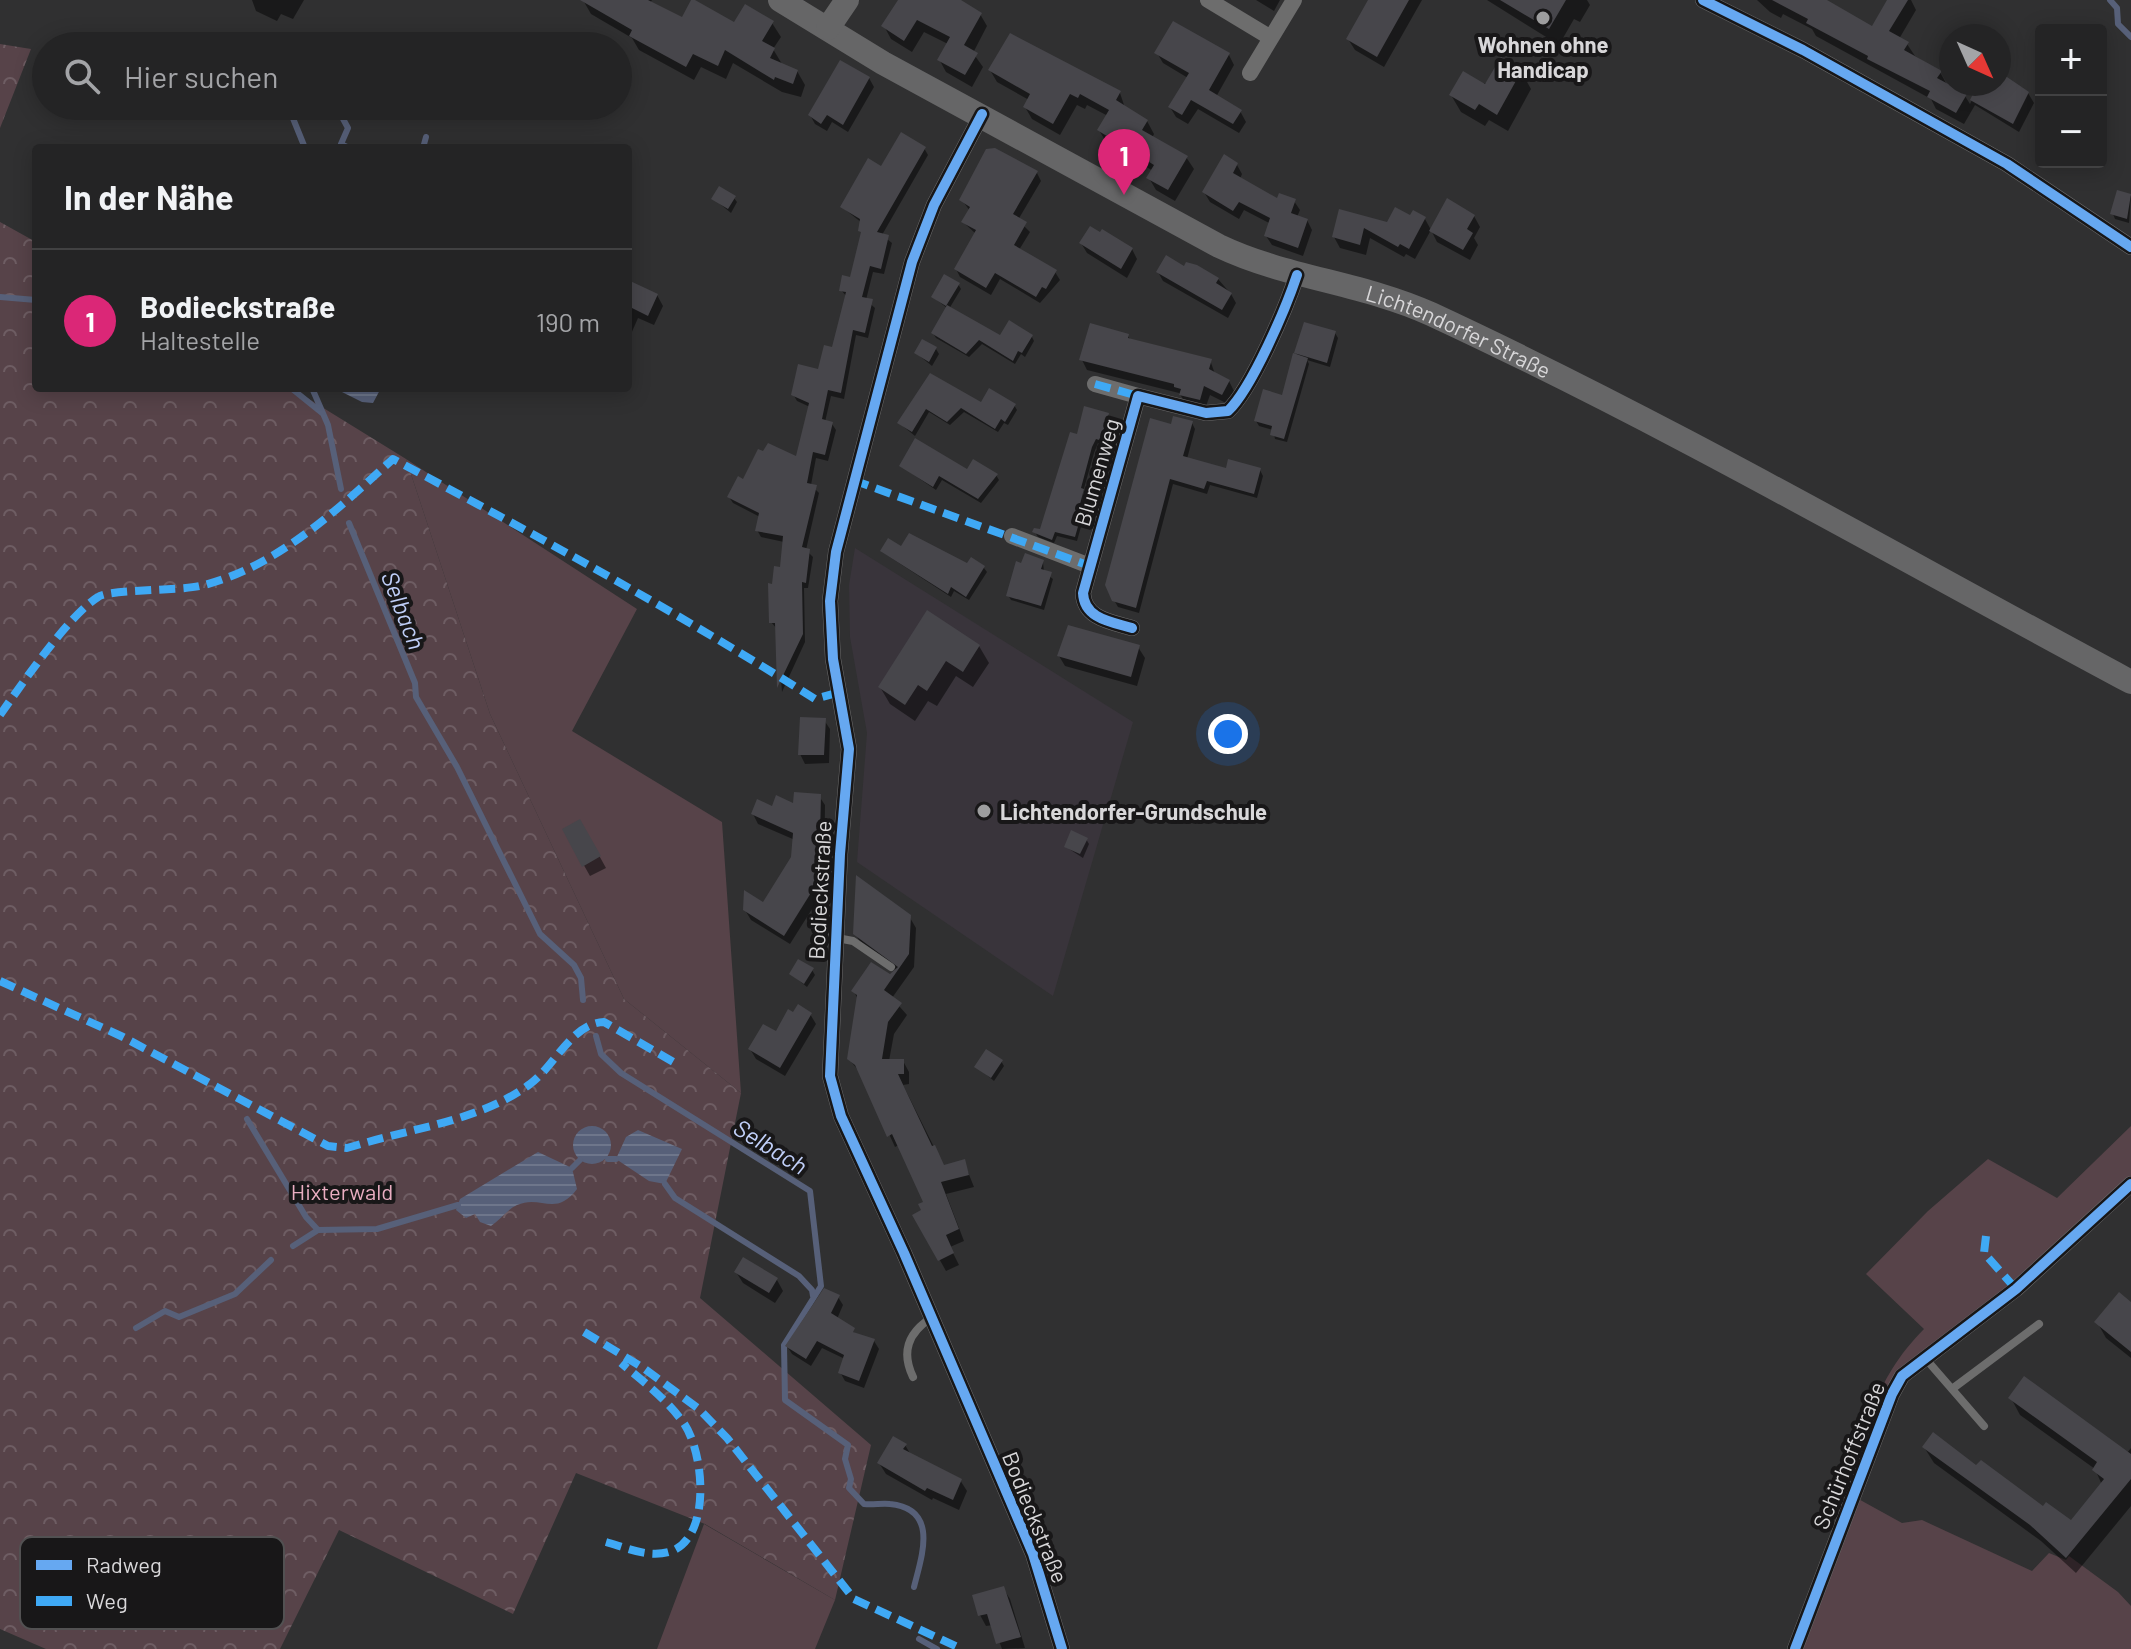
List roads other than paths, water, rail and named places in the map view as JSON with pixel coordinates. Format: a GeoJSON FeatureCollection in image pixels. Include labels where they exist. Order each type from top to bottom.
{"type":"FeatureCollection","features":[{"type":"Feature","properties":{"kind":"main road","name":"Lichtendorfer Straße"},"geometry":{"type":"LineString","coordinates":[[780,0],[883,63],[982,114],[1219,246],[1297,275],[1399,302],[1528,360],[2131,682]]}},
{"type":"Feature","properties":{"kind":"main road"},"geometry":{"type":"LineString","coordinates":[[828,28],[847,0]]}},
{"type":"Feature","properties":{"kind":"street"},"geometry":{"type":"LineString","coordinates":[[1208,0],[1271,38]]}},
{"type":"Feature","properties":{"kind":"street"},"geometry":{"type":"LineString","coordinates":[[1250,73],[1294,0]]}},
{"type":"Feature","properties":{"kind":"street"},"geometry":{"type":"LineString","coordinates":[[1703,0],[1803,50],[2007,164],[2131,247]]}},
{"type":"Feature","properties":{"kind":"street","name":"Bodieckstraße"},"geometry":{"type":"LineString","coordinates":[[982,114],[934,205],[912,262],[836,552],[830,601],[833,659],[849,749],[830,1047],[833,1093],[1033,1554],[1062,1649]]}},
{"type":"Feature","properties":{"kind":"street","name":"Blumenweg"},"geometry":{"type":"LineString","coordinates":[[1095,384],[1206,413],[1228,411],[1269,339],[1297,275]]}},
{"type":"Feature","properties":{"kind":"street","name":"Blumenweg"},"geometry":{"type":"LineString","coordinates":[[1132,628],[1099,618],[1086,608],[1083,593],[1138,396]]}},
{"type":"Feature","properties":{"kind":"street"},"geometry":{"type":"LineString","coordinates":[[1012,536],[1090,566]]}},
{"type":"Feature","properties":{"kind":"street","name":"Schürhoffstraße"},"geometry":{"type":"LineString","coordinates":[[1795,1649],[1892,1394],[1902,1376],[2020,1286],[2131,1184]]}},
{"type":"Feature","properties":{"kind":"lane"},"geometry":{"type":"LineString","coordinates":[[836,938],[853,941],[891,967]]}},
{"type":"Feature","properties":{"kind":"lane"},"geometry":{"type":"LineString","coordinates":[[913,1377],[908,1366],[909,1340],[912,1332],[932,1318]]}},
{"type":"Feature","properties":{"kind":"lane"},"geometry":{"type":"LineString","coordinates":[[1952,1389],[2039,1324]]}},
{"type":"Feature","properties":{"kind":"lane"},"geometry":{"type":"LineString","coordinates":[[1925,1357],[1984,1426]]}},
{"type":"Feature","properties":{"kind":"water"},"geometry":{"type":"Polygon","coordinates":[[[342,392],[379,392],[373,403],[362,402],[342,392]]]}},
{"type":"Feature","properties":{"kind":"water"},"geometry":{"type":"Polygon","coordinates":[[[592,1126],[606,1131],[611,1145],[606,1159],[592,1164],[578,1159],[573,1145],[578,1131],[592,1126]]]}},
{"type":"Feature","properties":{"kind":"water"},"geometry":{"type":"Polygon","coordinates":[[[638,1130],[682,1149],[665,1184],[649,1181],[616,1159],[626,1137],[638,1130]]]}},
{"type":"Feature","properties":{"kind":"water"},"geometry":{"type":"Polygon","coordinates":[[[538,1152],[572,1168],[577,1189],[569,1198],[555,1204],[526,1202],[517,1205],[491,1226],[480,1222],[475,1214],[466,1218],[456,1210],[460,1199],[538,1152]]]}},
{"type":"Feature","properties":{"kind":"waterway"},"geometry":{"type":"LineString","coordinates":[[2110,0],[2117,8],[2118,24],[2131,37]]}},
{"type":"Feature","properties":{"kind":"waterway"},"geometry":{"type":"LineString","coordinates":[[294,120],[303,144]]}},
{"type":"Feature","properties":{"kind":"waterway"},"geometry":{"type":"LineString","coordinates":[[341,144],[348,128],[344,120]]}},
{"type":"Feature","properties":{"kind":"waterway"},"geometry":{"type":"LineString","coordinates":[[424,144],[426,137]]}},
{"type":"Feature","properties":{"kind":"waterway"},"geometry":{"type":"LineString","coordinates":[[0,297],[32,300]]}},
{"type":"Feature","properties":{"kind":"waterway"},"geometry":{"type":"LineString","coordinates":[[296,392],[322,413]]}},
{"type":"Feature","properties":{"kind":"waterway","name":"Selbach"},"geometry":{"type":"LineString","coordinates":[[314,392],[328,425],[341,489]]}},
{"type":"Feature","properties":{"kind":"waterway","name":"Selbach"},"geometry":{"type":"LineString","coordinates":[[349,523],[415,683],[416,697],[457,767],[540,934],[574,965],[581,978],[583,1000]]}},
{"type":"Feature","properties":{"kind":"waterway","name":"Selbach"},"geometry":{"type":"LineString","coordinates":[[596,1036],[601,1054],[621,1073],[810,1191],[821,1286],[784,1345],[785,1400],[848,1445],[845,1459],[851,1479],[849,1488],[864,1504],[890,1504],[916,1515],[921,1524],[923,1548],[914,1587]]}},
{"type":"Feature","properties":{"kind":"waterway"},"geometry":{"type":"LineString","coordinates":[[247,1119],[306,1217],[318,1230]]}},
{"type":"Feature","properties":{"kind":"waterway"},"geometry":{"type":"LineString","coordinates":[[608,1159],[616,1159]]}},
{"type":"Feature","properties":{"kind":"waterway"},"geometry":{"type":"LineString","coordinates":[[572,1168],[580,1160]]}},
{"type":"Feature","properties":{"kind":"waterway"},"geometry":{"type":"LineString","coordinates":[[665,1184],[675,1198],[799,1276],[812,1290],[813,1296]]}},
{"type":"Feature","properties":{"kind":"waterway"},"geometry":{"type":"LineString","coordinates":[[293,1246],[318,1230],[377,1229],[458,1205]]}},
{"type":"Feature","properties":{"kind":"waterway"},"geometry":{"type":"LineString","coordinates":[[136,1328],[165,1311],[179,1317],[235,1294],[271,1260]]}},
{"type":"Feature","properties":{"kind":"waterway","name":"Selbach"},"geometry":{"type":"LineString","coordinates":[[919,1639],[937,1649]]}},
{"type":"Feature","properties":{"kind":"place","name":"Wohnen ohne Handicap"},"geometry":{"type":"Point","coordinates":[1543,18]}},
{"type":"Feature","properties":{"kind":"place","name":"Bodieckstraße"},"geometry":{"type":"Point","coordinates":[1124,195]}},
{"type":"Feature","properties":{"kind":"place","name":"Lichtendorfer-Grundschule"},"geometry":{"type":"Point","coordinates":[984,811]}},
{"type":"Feature","properties":{"kind":"park label","name":"Hixterwald"},"geometry":{"type":"Point","coordinates":[342,1191]}}]}
